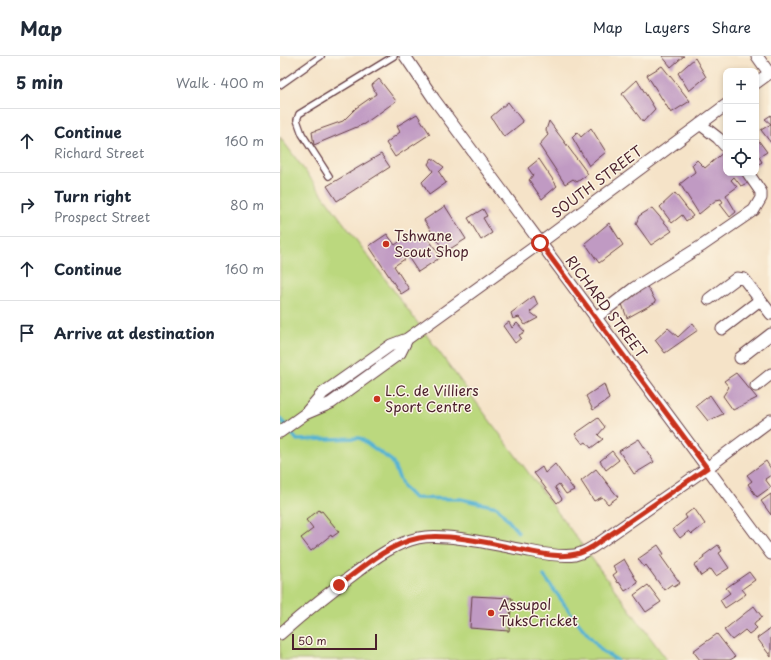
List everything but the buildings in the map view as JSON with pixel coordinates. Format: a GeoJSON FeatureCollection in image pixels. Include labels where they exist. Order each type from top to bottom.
{"type":"FeatureCollection","features":[{"type":"Feature","properties":{"kind":"street","name":"RICHARD STREET"},"geometry":{"type":"LineString","coordinates":[[405,56],[434,99],[771,554]]}},
{"type":"Feature","properties":{"kind":"street"},"geometry":{"type":"LineString","coordinates":[[757,56],[770,72],[759,81]]}},
{"type":"Feature","properties":{"kind":"street","name":"SOUTH STREET"},"geometry":{"type":"LineString","coordinates":[[280,432],[303,416],[331,402],[400,353],[407,339],[540,243],[723,107]]}},
{"type":"Feature","properties":{"kind":"street"},"geometry":{"type":"LineString","coordinates":[[700,124],[723,144]]}},
{"type":"Feature","properties":{"kind":"street"},"geometry":{"type":"LineString","coordinates":[[595,318],[634,288],[703,245],[754,210],[761,198],[760,192],[750,176]]}},
{"type":"Feature","properties":{"kind":"street"},"geometry":{"type":"LineString","coordinates":[[709,299],[737,278],[740,278],[744,279],[771,314]]}},
{"type":"Feature","properties":{"kind":"street"},"geometry":{"type":"LineString","coordinates":[[722,329],[760,300]]}},
{"type":"Feature","properties":{"kind":"street"},"geometry":{"type":"LineString","coordinates":[[740,358],[771,334]]}},
{"type":"Feature","properties":{"kind":"street"},"geometry":{"type":"LineString","coordinates":[[756,386],[771,374]]}},
{"type":"Feature","properties":{"kind":"street"},"geometry":{"type":"LineString","coordinates":[[280,634],[369,562],[392,548],[420,538],[434,537],[463,539],[545,554],[568,555],[583,552],[599,543],[707,468],[771,420]]}},
{"type":"Feature","properties":{"kind":"lane"},"geometry":{"type":"LineString","coordinates":[[280,85],[321,56]]}},
{"type":"Feature","properties":{"kind":"lane"},"geometry":{"type":"LineString","coordinates":[[329,176],[302,134],[297,120],[299,114],[394,56]]}},
{"type":"Feature","properties":{"kind":"green space","name":"L.C. de Villiers Sport Centre"},"geometry":{"type":"Polygon","coordinates":[[[280,137],[667,660],[280,660],[280,137]]]}},
{"type":"Feature","properties":{"kind":"waterway"},"geometry":{"type":"LineString","coordinates":[[280,418],[297,440],[360,438],[392,461],[403,487],[414,498],[461,499],[497,507],[518,532]]}},
{"type":"Feature","properties":{"kind":"waterway"},"geometry":{"type":"LineString","coordinates":[[544,576],[578,623],[602,651],[617,660]]}},
{"type":"Feature","properties":{"kind":"place","name":"Tshwane Scout Shop"},"geometry":{"type":"Point","coordinates":[386,244]}},
{"type":"Feature","properties":{"kind":"place","name":"L.C. de Villiers Sport Centre"},"geometry":{"type":"Point","coordinates":[377,399]}},
{"type":"Feature","properties":{"kind":"place","name":"Assupol TuksCricket"},"geometry":{"type":"Point","coordinates":[491,613]}},
{"type":"Feature","properties":{"kind":"route"},"geometry":{"type":"LineString","coordinates":[[339,585],[369,562],[392,548],[420,538],[434,537],[463,539],[545,554],[568,555],[583,552],[707,468],[540,243]]}}]}
